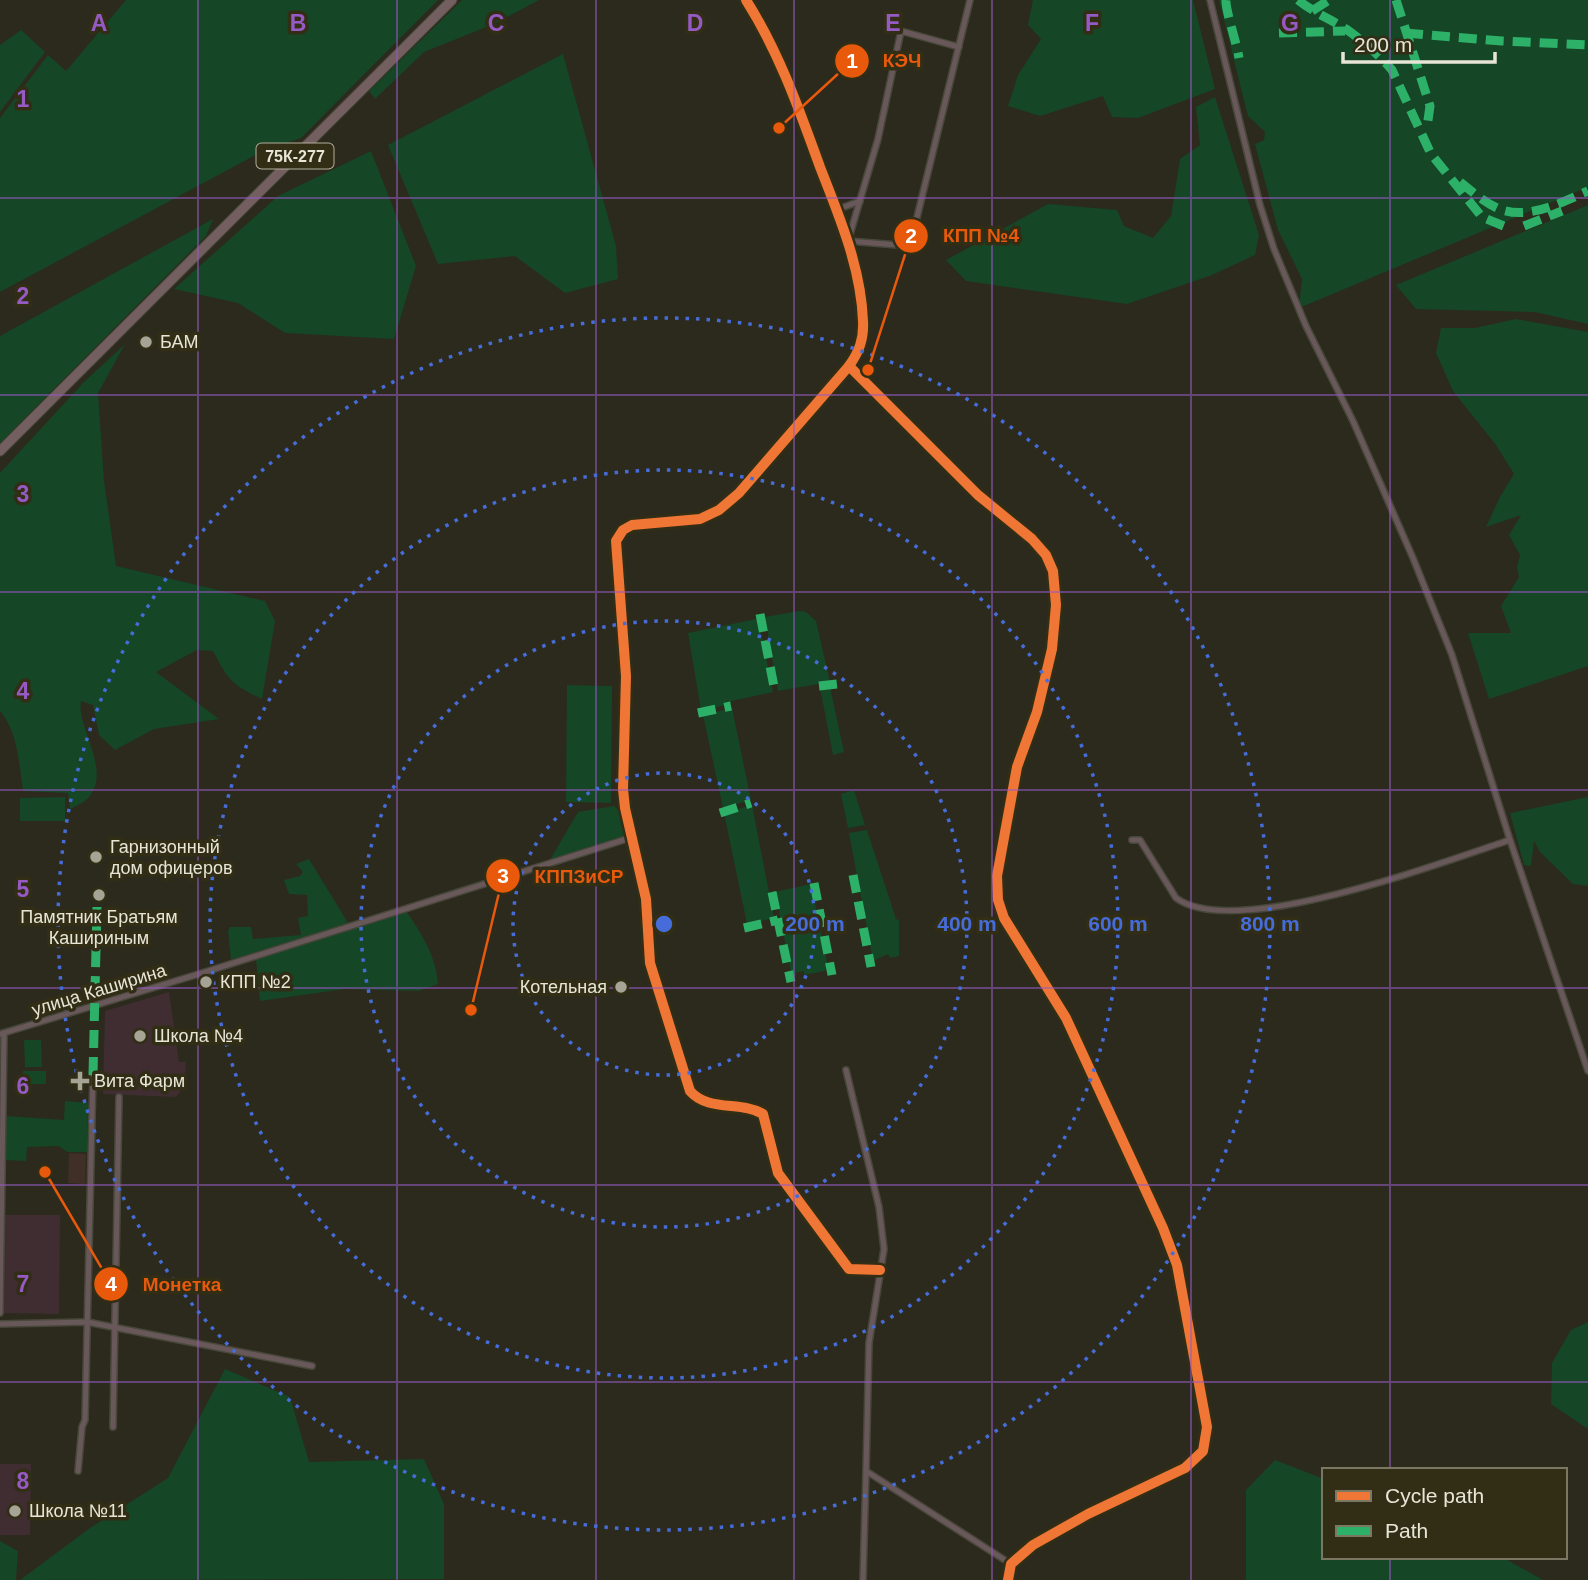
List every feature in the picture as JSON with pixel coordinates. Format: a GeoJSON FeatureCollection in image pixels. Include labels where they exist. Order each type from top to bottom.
{"type":"FeatureCollection","features":[{"type":"Feature","properties":{"kind":"main road","name":"75К-277"},"geometry":{"type":"LineString","coordinates":[[0,451],[452,0]]}},
{"type":"Feature","properties":{"kind":"street"},"geometry":{"type":"LineString","coordinates":[[746,0],[766,31],[783,69],[848,241],[860,290],[863,321],[860,347],[849,366],[740,493],[719,510],[700,519],[632,525],[623,530],[616,541],[626,676],[623,789],[646,900],[650,963],[690,1091],[701,1099],[728,1107],[757,1110],[763,1114],[776,1167],[792,1193],[849,1269],[880,1270]]}},
{"type":"Feature","properties":{"kind":"street"},"geometry":{"type":"LineString","coordinates":[[848,241],[911,246],[971,0]]}},
{"type":"Feature","properties":{"kind":"street"},"geometry":{"type":"LineString","coordinates":[[1210,0],[1260,205],[1274,249],[1307,326],[1353,421],[1448,644],[1510,840],[1588,1071]]}},
{"type":"Feature","properties":{"kind":"street"},"geometry":{"type":"LineString","coordinates":[[848,241],[878,139],[901,31],[958,47]]}},
{"type":"Feature","properties":{"kind":"street"},"geometry":{"type":"LineString","coordinates":[[836,210],[860,201]]}},
{"type":"Feature","properties":{"kind":"street"},"geometry":{"type":"LineString","coordinates":[[849,366],[978,495],[1032,539],[1046,555],[1054,571],[1056,605],[1052,649],[1037,712],[1015,778],[997,877],[998,900],[1004,918],[1066,1018],[1163,1228],[1177,1265],[1207,1427],[1203,1451],[1185,1468],[1077,1520],[1033,1545],[1011,1564],[1008,1580]]}},
{"type":"Feature","properties":{"kind":"street","name":"улица Каширина"},"geometry":{"type":"LineString","coordinates":[[0,1313],[2,1033],[633,837]]}},
{"type":"Feature","properties":{"kind":"street"},"geometry":{"type":"LineString","coordinates":[[1132,840],[1140,840],[1176,898],[1185,904],[1204,909],[1251,911],[1317,900],[1510,840]]}},
{"type":"Feature","properties":{"kind":"street"},"geometry":{"type":"LineString","coordinates":[[846,1069],[879,1207],[884,1249],[869,1343],[863,1580]]}},
{"type":"Feature","properties":{"kind":"street"},"geometry":{"type":"LineString","coordinates":[[78,1471],[85,1420],[93,1075]]}},
{"type":"Feature","properties":{"kind":"street"},"geometry":{"type":"LineString","coordinates":[[113,1427],[119,1097]]}},
{"type":"Feature","properties":{"kind":"street"},"geometry":{"type":"LineString","coordinates":[[0,1324],[87,1322],[312,1366]]}},
{"type":"Feature","properties":{"kind":"street"},"geometry":{"type":"LineString","coordinates":[[866,1471],[1011,1564]]}},
{"type":"Feature","properties":{"kind":"shaded area","name":"Школа №4"},"geometry":{"type":"Polygon","coordinates":[[[169,992],[179,1062],[186,1062],[184,1087],[176,1097],[103,1094],[105,1011],[169,992]]]}},
{"type":"Feature","properties":{"kind":"shaded area"},"geometry":{"type":"Polygon","coordinates":[[[69,1153],[86,1154],[85,1184],[68,1183],[69,1153]]]}},
{"type":"Feature","properties":{"kind":"shaded area"},"geometry":{"type":"Polygon","coordinates":[[[5,1215],[60,1215],[59,1314],[4,1313],[5,1215]]]}},
{"type":"Feature","properties":{"kind":"shaded area","name":"Школа №11"},"geometry":{"type":"Polygon","coordinates":[[[0,1464],[31,1464],[30,1535],[0,1535],[0,1464]]]}},
{"type":"Feature","properties":{"kind":"green space"},"geometry":{"type":"Polygon","coordinates":[[[126,0],[438,0],[301,138],[263,151],[0,292],[0,118],[48,55],[66,71],[126,0]]]}},
{"type":"Feature","properties":{"kind":"green space"},"geometry":{"type":"Polygon","coordinates":[[[462,0],[539,0],[496,23],[424,52],[375,99],[369,91],[462,0]]]}},
{"type":"Feature","properties":{"kind":"green space"},"geometry":{"type":"Polygon","coordinates":[[[1033,0],[1193,0],[1215,89],[1138,118],[1112,117],[1103,96],[1040,116],[1008,106],[1018,75],[1041,39],[1028,25],[1033,0]]]}},
{"type":"Feature","properties":{"kind":"green space"},"geometry":{"type":"Polygon","coordinates":[[[1219,0],[1588,0],[1588,187],[1299,308],[1302,279],[1278,230],[1255,144],[1264,140],[1265,132],[1248,116],[1219,0]]]}},
{"type":"Feature","properties":{"kind":"green space"},"geometry":{"type":"Polygon","coordinates":[[[21,30],[45,52],[0,112],[0,45],[21,30]]]}},
{"type":"Feature","properties":{"kind":"green space"},"geometry":{"type":"Polygon","coordinates":[[[563,54],[616,246],[618,279],[565,293],[515,256],[438,264],[388,145],[563,54]]]}},
{"type":"Feature","properties":{"kind":"green space"},"geometry":{"type":"Polygon","coordinates":[[[1215,97],[1259,235],[1255,255],[1212,275],[1127,304],[966,281],[946,260],[1048,204],[1117,210],[1124,226],[1153,238],[1171,216],[1180,159],[1200,145],[1196,107],[1215,97]]]}},
{"type":"Feature","properties":{"kind":"green space"},"geometry":{"type":"Polygon","coordinates":[[[371,151],[416,266],[394,339],[285,333],[238,303],[174,289],[278,196],[371,151]]]}},
{"type":"Feature","properties":{"kind":"green space"},"geometry":{"type":"Polygon","coordinates":[[[1588,205],[1588,324],[1535,312],[1416,309],[1396,285],[1588,205]]]}},
{"type":"Feature","properties":{"kind":"green space"},"geometry":{"type":"Polygon","coordinates":[[[213,219],[206,236],[0,443],[0,336],[213,219]]]}},
{"type":"Feature","properties":{"kind":"green space"},"geometry":{"type":"Polygon","coordinates":[[[1516,319],[1588,332],[1588,666],[1489,699],[1468,633],[1511,633],[1501,606],[1519,577],[1517,567],[1520,555],[1509,535],[1521,515],[1486,527],[1514,474],[1496,445],[1453,391],[1436,353],[1441,328],[1475,328],[1516,319]]]}},
{"type":"Feature","properties":{"kind":"green space"},"geometry":{"type":"Polygon","coordinates":[[[125,344],[98,393],[104,481],[116,566],[265,601],[275,621],[262,699],[232,681],[213,651],[197,650],[156,672],[219,719],[154,729],[115,750],[99,735],[93,705],[81,701],[83,723],[97,774],[89,797],[70,809],[68,793],[23,791],[14,738],[0,711],[0,473],[84,382],[125,344]]]}},
{"type":"Feature","properties":{"kind":"green space"},"geometry":{"type":"Polygon","coordinates":[[[806,612],[816,621],[830,682],[778,691],[765,617],[806,612]]]}},
{"type":"Feature","properties":{"kind":"green space"},"geometry":{"type":"Polygon","coordinates":[[[756,619],[759,621],[773,692],[701,710],[688,633],[756,619]]]}},
{"type":"Feature","properties":{"kind":"green space"},"geometry":{"type":"Polygon","coordinates":[[[567,685],[612,686],[611,803],[566,802],[567,685]]]}},
{"type":"Feature","properties":{"kind":"green space"},"geometry":{"type":"Polygon","coordinates":[[[830,687],[844,752],[833,755],[820,688],[830,687]]]}},
{"type":"Feature","properties":{"kind":"green space"},"geometry":{"type":"Polygon","coordinates":[[[732,708],[751,800],[723,808],[703,715],[732,708]]]}},
{"type":"Feature","properties":{"kind":"green space"},"geometry":{"type":"Polygon","coordinates":[[[854,790],[865,825],[848,828],[841,794],[854,790]]]}},
{"type":"Feature","properties":{"kind":"green space"},"geometry":{"type":"Polygon","coordinates":[[[65,797],[65,821],[20,821],[20,798],[65,797]]]}},
{"type":"Feature","properties":{"kind":"green space"},"geometry":{"type":"Polygon","coordinates":[[[1588,797],[1588,886],[1573,884],[1540,852],[1534,841],[1531,866],[1524,865],[1510,813],[1588,797]]]}},
{"type":"Feature","properties":{"kind":"green space"},"geometry":{"type":"Polygon","coordinates":[[[752,805],[774,918],[747,924],[724,813],[752,805]]]}},
{"type":"Feature","properties":{"kind":"green space"},"geometry":{"type":"Polygon","coordinates":[[[614,806],[620,811],[624,836],[550,860],[578,812],[614,806]]]}},
{"type":"Feature","properties":{"kind":"green space"},"geometry":{"type":"Polygon","coordinates":[[[867,830],[896,919],[899,920],[899,956],[890,958],[888,954],[873,961],[849,833],[867,830]]]}},
{"type":"Feature","properties":{"kind":"green space"},"geometry":{"type":"Polygon","coordinates":[[[309,859],[348,923],[231,960],[228,931],[230,927],[251,927],[253,939],[301,935],[298,918],[308,916],[307,895],[289,894],[284,880],[300,876],[303,872],[296,864],[309,859]]]}},
{"type":"Feature","properties":{"kind":"green space"},"geometry":{"type":"Polygon","coordinates":[[[811,884],[828,967],[824,971],[805,975],[803,971],[792,977],[775,892],[811,884]]]}},
{"type":"Feature","properties":{"kind":"green space"},"geometry":{"type":"Polygon","coordinates":[[[406,911],[431,955],[438,984],[419,991],[345,989],[260,1001],[256,959],[406,911]]]}},
{"type":"Feature","properties":{"kind":"green space"},"geometry":{"type":"Polygon","coordinates":[[[24,1040],[41,1040],[42,1067],[25,1067],[24,1040]]]}},
{"type":"Feature","properties":{"kind":"green space"},"geometry":{"type":"Polygon","coordinates":[[[23,1071],[46,1071],[46,1084],[23,1084],[23,1071]]]}},
{"type":"Feature","properties":{"kind":"green space"},"geometry":{"type":"Polygon","coordinates":[[[65,1101],[88,1103],[87,1152],[67,1152],[59,1146],[27,1147],[26,1161],[6,1160],[3,1157],[6,1116],[64,1120],[65,1101]]]}},
{"type":"Feature","properties":{"kind":"green space"},"geometry":{"type":"Polygon","coordinates":[[[1588,1322],[1588,1429],[1551,1404],[1552,1363],[1571,1330],[1588,1322]]]}},
{"type":"Feature","properties":{"kind":"green space"},"geometry":{"type":"Polygon","coordinates":[[[225,1369],[290,1397],[309,1462],[424,1459],[444,1504],[444,1579],[20,1580],[90,1528],[168,1478],[225,1369]]]}},
{"type":"Feature","properties":{"kind":"green space"},"geometry":{"type":"Polygon","coordinates":[[[1275,1460],[1322,1478],[1322,1559],[1506,1559],[1543,1580],[1246,1580],[1246,1490],[1275,1460]]]}},
{"type":"Feature","properties":{"kind":"green space"},"geometry":{"type":"Polygon","coordinates":[[[0,1541],[18,1551],[16,1580],[0,1580],[0,1541]]]}},
{"type":"Feature","properties":{"kind":"marked path"},"geometry":{"type":"LineString","coordinates":[[1226,0],[1239,58]]}},
{"type":"Feature","properties":{"kind":"marked path"},"geometry":{"type":"LineString","coordinates":[[1298,0],[1346,29],[1387,64],[1431,154],[1482,217],[1506,227]]}},
{"type":"Feature","properties":{"kind":"marked path"},"geometry":{"type":"LineString","coordinates":[[1312,11],[1329,0]]}},
{"type":"Feature","properties":{"kind":"marked path"},"geometry":{"type":"LineString","coordinates":[[1396,0],[1430,106],[1427,127]]}},
{"type":"Feature","properties":{"kind":"marked path"},"geometry":{"type":"LineString","coordinates":[[1279,33],[1345,31]]}},
{"type":"Feature","properties":{"kind":"marked path"},"geometry":{"type":"LineString","coordinates":[[1405,33],[1588,45]]}},
{"type":"Feature","properties":{"kind":"marked path"},"geometry":{"type":"LineString","coordinates":[[1460,182],[1492,206],[1520,213],[1543,209],[1588,191]]}},
{"type":"Feature","properties":{"kind":"marked path"},"geometry":{"type":"LineString","coordinates":[[1524,226],[1562,211]]}},
{"type":"Feature","properties":{"kind":"marked path"},"geometry":{"type":"LineString","coordinates":[[760,614],[775,692]]}},
{"type":"Feature","properties":{"kind":"marked path"},"geometry":{"type":"LineString","coordinates":[[819,686],[837,684]]}},
{"type":"Feature","properties":{"kind":"marked path"},"geometry":{"type":"LineString","coordinates":[[698,713],[731,706]]}},
{"type":"Feature","properties":{"kind":"marked path"},"geometry":{"type":"LineString","coordinates":[[720,813],[751,803]]}},
{"type":"Feature","properties":{"kind":"marked path"},"geometry":{"type":"LineString","coordinates":[[853,875],[871,967]]}},
{"type":"Feature","properties":{"kind":"marked path"},"geometry":{"type":"LineString","coordinates":[[814,883],[832,975]]}},
{"type":"Feature","properties":{"kind":"marked path"},"geometry":{"type":"LineString","coordinates":[[772,892],[791,982]]}},
{"type":"Feature","properties":{"kind":"marked path"},"geometry":{"type":"LineString","coordinates":[[93,1075],[97,907]]}},
{"type":"Feature","properties":{"kind":"marked path"},"geometry":{"type":"LineString","coordinates":[[744,928],[778,920]]}},
{"type":"Feature","properties":{"kind":"cycle path"},"geometry":{"type":"LineString","coordinates":[[746,0],[788,81],[841,223],[858,281],[863,334],[849,366],[739,493],[719,510],[700,519],[632,525],[623,530],[616,541],[626,676],[623,789],[625,808],[646,899],[650,963],[690,1091],[706,1102],[755,1110],[763,1114],[778,1173],[849,1269],[880,1270]]}},
{"type":"Feature","properties":{"kind":"cycle path"},"geometry":{"type":"LineString","coordinates":[[849,366],[978,495],[1032,539],[1046,555],[1053,571],[1056,605],[1052,649],[1037,712],[1017,767],[997,876],[998,900],[1004,918],[1066,1018],[1163,1228],[1177,1265],[1207,1427],[1203,1451],[1185,1468],[1088,1514],[1033,1545],[1011,1564],[1008,1580]]}},
{"type":"Feature","properties":{"kind":"place","name":"КЭЧ"},"geometry":{"type":"Point","coordinates":[779,128]}},
{"type":"Feature","properties":{"kind":"place","name":"БАМ"},"geometry":{"type":"Point","coordinates":[146,342]}},
{"type":"Feature","properties":{"kind":"place","name":"КПП №4"},"geometry":{"type":"Point","coordinates":[868,370]}},
{"type":"Feature","properties":{"kind":"place","name":"Гарнизонный дом офицеров"},"geometry":{"type":"Point","coordinates":[96,857]}},
{"type":"Feature","properties":{"kind":"place","name":"Памятник Братьям Кашириным"},"geometry":{"type":"Point","coordinates":[99,895]}},
{"type":"Feature","properties":{"kind":"place","name":"КПП №2"},"geometry":{"type":"Point","coordinates":[206,982]}},
{"type":"Feature","properties":{"kind":"place","name":"Котельная"},"geometry":{"type":"Point","coordinates":[621,987]}},
{"type":"Feature","properties":{"kind":"place","name":"КППЗиСР"},"geometry":{"type":"Point","coordinates":[471,1010]}},
{"type":"Feature","properties":{"kind":"place","name":"Школа №4"},"geometry":{"type":"Point","coordinates":[140,1036]}},
{"type":"Feature","properties":{"kind":"place","name":"Вита Фарм"},"geometry":{"type":"Point","coordinates":[80,1081]}},
{"type":"Feature","properties":{"kind":"place","name":"Монетка"},"geometry":{"type":"Point","coordinates":[45,1172]}},
{"type":"Feature","properties":{"kind":"place","name":"Школа №11"},"geometry":{"type":"Point","coordinates":[15,1511]}}]}
